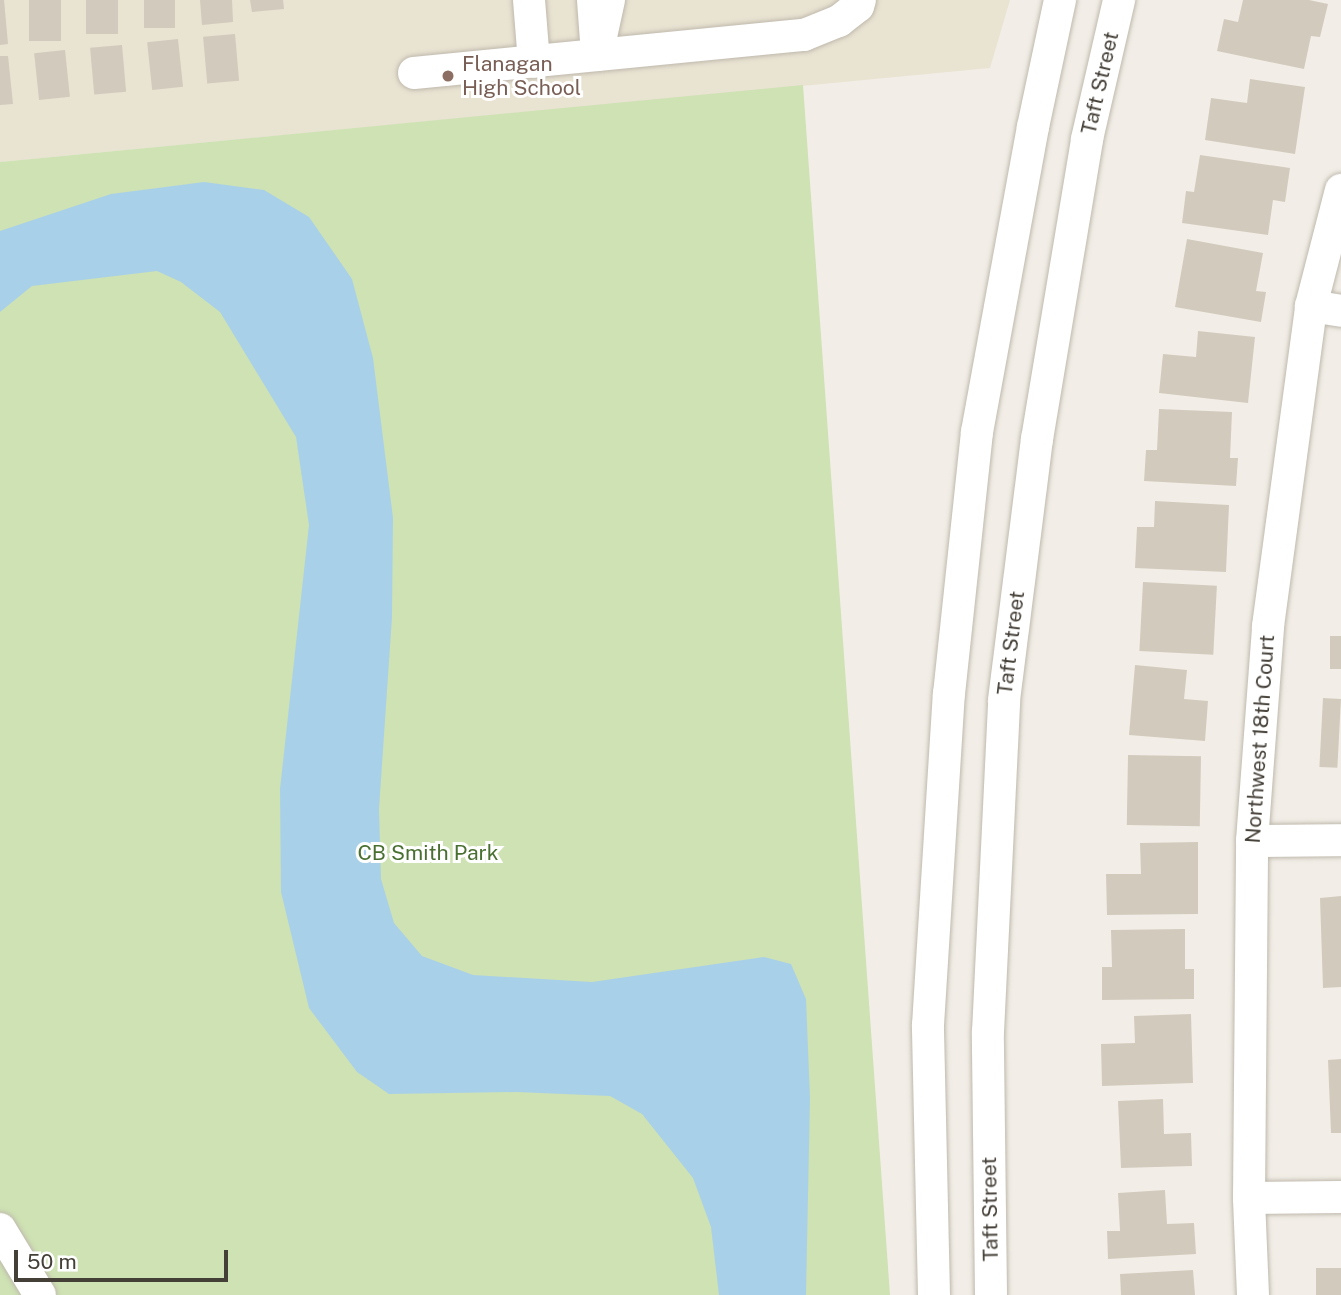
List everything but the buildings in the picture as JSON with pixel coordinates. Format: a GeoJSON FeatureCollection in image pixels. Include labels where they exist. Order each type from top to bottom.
{"type":"FeatureCollection","features":[{"type":"Feature","properties":{"kind":"street"},"geometry":{"type":"LineString","coordinates":[[529,0],[534,62]]}},
{"type":"Feature","properties":{"kind":"street"},"geometry":{"type":"LineString","coordinates":[[593,0],[597,55]]}},
{"type":"Feature","properties":{"kind":"street"},"geometry":{"type":"LineString","coordinates":[[597,55],[609,0]]}},
{"type":"Feature","properties":{"kind":"street"},"geometry":{"type":"LineString","coordinates":[[414,73],[804,36],[839,20],[858,6],[860,0]]}},
{"type":"Feature","properties":{"kind":"street"},"geometry":{"type":"LineString","coordinates":[[934,1295],[928,1025],[948,694],[977,432],[1032,127],[1060,0]]}},
{"type":"Feature","properties":{"kind":"street","name":"Taft Street"},"geometry":{"type":"LineString","coordinates":[[991,1295],[988,1032],[1004,700],[1037,439],[1087,139],[1119,0]]}},
{"type":"Feature","properties":{"kind":"street","name":"Northwest 18th Court"},"geometry":{"type":"LineString","coordinates":[[1254,1295],[1249,1198],[1252,841],[1268,626],[1326,309],[1341,190]]}},
{"type":"Feature","properties":{"kind":"street"},"geometry":{"type":"LineString","coordinates":[[1252,841],[1341,840]]}},
{"type":"Feature","properties":{"kind":"street"},"geometry":{"type":"LineString","coordinates":[[1249,1198],[1341,1197]]}},
{"type":"Feature","properties":{"kind":"street"},"geometry":{"type":"LineString","coordinates":[[0,1229],[40,1295]]}},
{"type":"Feature","properties":{"kind":"shaded area","name":"Flanagan High School"},"geometry":{"type":"Polygon","coordinates":[[[0,0],[1010,0],[990,68],[0,162],[0,0]]]}},
{"type":"Feature","properties":{"kind":"green space","name":"CB Smith Park"},"geometry":{"type":"Polygon","coordinates":[[[803,85],[890,1295],[0,1295],[0,162],[803,85]]]}},
{"type":"Feature","properties":{"kind":"water"},"geometry":{"type":"Polygon","coordinates":[[[204,182],[264,190],[309,217],[352,279],[373,358],[393,518],[392,617],[379,809],[381,879],[394,923],[422,956],[473,975],[592,982],[764,957],[791,964],[806,999],[810,1098],[806,1295],[719,1295],[711,1227],[693,1178],[642,1114],[610,1096],[517,1092],[389,1094],[357,1072],[309,1008],[281,892],[280,789],[309,525],[296,437],[220,312],[181,282],[157,271],[32,286],[0,312],[0,231],[111,194],[204,182]]]}},
{"type":"Feature","properties":{"kind":"place","name":"Flanagan High School"},"geometry":{"type":"Point","coordinates":[448,76]}}]}
